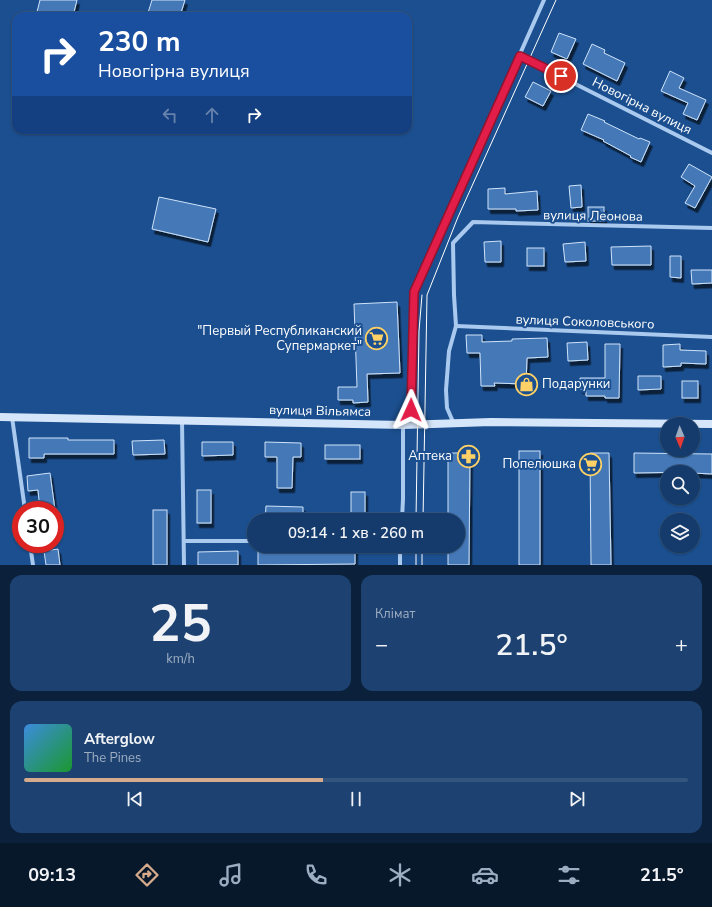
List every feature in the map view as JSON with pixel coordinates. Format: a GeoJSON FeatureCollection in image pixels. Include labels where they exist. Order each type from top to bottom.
{"type":"FeatureCollection","features":[{"type":"Feature","properties":{"kind":"street"},"geometry":{"type":"LineString","coordinates":[[402,513],[414,292],[544,0]]}},
{"type":"Feature","properties":{"kind":"street","name":"Новогірна вулиця"},"geometry":{"type":"LineString","coordinates":[[520,56],[712,153]]}},
{"type":"Feature","properties":{"kind":"street","name":"вулиця Леонова"},"geometry":{"type":"LineString","coordinates":[[456,326],[453,243],[473,222],[712,228]]}},
{"type":"Feature","properties":{"kind":"street"},"geometry":{"type":"LineString","coordinates":[[454,424],[447,408],[446,390],[450,351],[456,326]]}},
{"type":"Feature","properties":{"kind":"street","name":"вулиця Соколовського"},"geometry":{"type":"LineString","coordinates":[[456,326],[712,337]]}},
{"type":"Feature","properties":{"kind":"street","name":"вулиця Вільямса"},"geometry":{"type":"LineString","coordinates":[[0,417],[407,425],[571,422],[712,424]]}},
{"type":"Feature","properties":{"kind":"street"},"geometry":{"type":"LineString","coordinates":[[12,417],[24,501]]}},
{"type":"Feature","properties":{"kind":"street"},"geometry":{"type":"LineString","coordinates":[[182,420],[185,541],[184,565]]}},
{"type":"Feature","properties":{"kind":"street"},"geometry":{"type":"LineString","coordinates":[[185,541],[247,541]]}},
{"type":"Feature","properties":{"kind":"street"},"geometry":{"type":"LineString","coordinates":[[31,553],[33,565]]}},
{"type":"Feature","properties":{"kind":"street"},"geometry":{"type":"LineString","coordinates":[[400,553],[400,565]]}},
{"type":"Feature","properties":{"kind":"building"},"geometry":{"type":"Polygon","coordinates":[[[40,0],[77,0],[74,12],[37,12],[40,0]]]}},
{"type":"Feature","properties":{"kind":"building"},"geometry":{"type":"Polygon","coordinates":[[[152,0],[185,0],[181,12],[148,12],[152,0]]]}},
{"type":"Feature","properties":{"kind":"building"},"geometry":{"type":"Polygon","coordinates":[[[559,33],[576,39],[567,59],[551,52],[559,33]]]}},
{"type":"Feature","properties":{"kind":"building"},"geometry":{"type":"Polygon","coordinates":[[[592,44],[605,50],[604,53],[625,63],[617,81],[583,64],[592,44]]]}},
{"type":"Feature","properties":{"kind":"building"},"geometry":{"type":"Polygon","coordinates":[[[670,71],[684,78],[679,88],[706,100],[697,120],[683,114],[688,103],[661,91],[670,71]]]}},
{"type":"Feature","properties":{"kind":"building"},"geometry":{"type":"Polygon","coordinates":[[[533,82],[551,91],[543,106],[525,97],[533,82]]]}},
{"type":"Feature","properties":{"kind":"building"},"geometry":{"type":"Polygon","coordinates":[[[588,114],[639,139],[640,138],[650,142],[641,162],[603,141],[604,140],[581,130],[588,114]]]}},
{"type":"Feature","properties":{"kind":"building"},"geometry":{"type":"Polygon","coordinates":[[[689,164],[712,177],[695,208],[685,203],[695,186],[681,177],[689,164]]]}},
{"type":"Feature","properties":{"kind":"building"},"geometry":{"type":"Polygon","coordinates":[[[581,185],[582,207],[571,208],[569,186],[581,185]]]}},
{"type":"Feature","properties":{"kind":"building"},"geometry":{"type":"Polygon","coordinates":[[[505,188],[505,194],[537,191],[538,210],[516,211],[516,209],[488,209],[488,189],[505,188]]]}},
{"type":"Feature","properties":{"kind":"building"},"geometry":{"type":"Polygon","coordinates":[[[159,197],[216,209],[208,242],[152,229],[159,197]]]}},
{"type":"Feature","properties":{"kind":"building"},"geometry":{"type":"Polygon","coordinates":[[[588,207],[604,207],[604,221],[588,221],[588,207]]]}},
{"type":"Feature","properties":{"kind":"building"},"geometry":{"type":"Polygon","coordinates":[[[501,241],[501,262],[485,262],[484,242],[501,241]]]}},
{"type":"Feature","properties":{"kind":"building"},"geometry":{"type":"Polygon","coordinates":[[[585,242],[586,261],[565,262],[563,244],[585,242]]]}},
{"type":"Feature","properties":{"kind":"building"},"geometry":{"type":"Polygon","coordinates":[[[651,246],[651,265],[612,265],[611,247],[651,246]]]}},
{"type":"Feature","properties":{"kind":"building"},"geometry":{"type":"Polygon","coordinates":[[[527,248],[544,248],[544,266],[527,266],[527,248]]]}},
{"type":"Feature","properties":{"kind":"building"},"geometry":{"type":"Polygon","coordinates":[[[670,256],[681,256],[681,278],[670,277],[670,256]]]}},
{"type":"Feature","properties":{"kind":"building"},"geometry":{"type":"Polygon","coordinates":[[[691,270],[712,270],[712,283],[692,284],[691,270]]]}},
{"type":"Feature","properties":{"kind":"building","name":"\"Первый Республиканский Супермаркет\""},"geometry":{"type":"Polygon","coordinates":[[[397,302],[400,373],[367,374],[368,402],[353,403],[353,400],[338,400],[338,387],[357,387],[354,304],[397,302]]]}},
{"type":"Feature","properties":{"kind":"building"},"geometry":{"type":"Polygon","coordinates":[[[466,335],[482,335],[482,342],[547,338],[548,357],[527,358],[526,384],[494,383],[495,386],[481,386],[480,353],[467,353],[466,335]]]}},
{"type":"Feature","properties":{"kind":"building"},"geometry":{"type":"Polygon","coordinates":[[[587,342],[588,360],[568,361],[567,343],[587,342]]]}},
{"type":"Feature","properties":{"kind":"building"},"geometry":{"type":"Polygon","coordinates":[[[605,344],[620,344],[619,398],[586,396],[586,389],[580,389],[580,378],[605,378],[605,344]]]}},
{"type":"Feature","properties":{"kind":"building"},"geometry":{"type":"Polygon","coordinates":[[[680,344],[680,350],[706,351],[706,364],[681,363],[681,366],[663,367],[663,345],[680,344]]]}},
{"type":"Feature","properties":{"kind":"building"},"geometry":{"type":"Polygon","coordinates":[[[638,376],[661,376],[661,389],[638,390],[638,376]]]}},
{"type":"Feature","properties":{"kind":"building"},"geometry":{"type":"Polygon","coordinates":[[[682,381],[698,381],[698,398],[682,398],[682,381]]]}},
{"type":"Feature","properties":{"kind":"building"},"geometry":{"type":"Polygon","coordinates":[[[29,438],[114,440],[114,454],[44,454],[44,458],[29,458],[29,438]]]}},
{"type":"Feature","properties":{"kind":"building"},"geometry":{"type":"Polygon","coordinates":[[[164,440],[165,454],[133,455],[132,441],[164,440]]]}},
{"type":"Feature","properties":{"kind":"building"},"geometry":{"type":"Polygon","coordinates":[[[202,442],[233,442],[233,455],[202,456],[202,442]]]}},
{"type":"Feature","properties":{"kind":"building"},"geometry":{"type":"Polygon","coordinates":[[[265,442],[301,443],[301,457],[293,457],[292,488],[277,488],[277,457],[265,457],[265,442]]]}},
{"type":"Feature","properties":{"kind":"building"},"geometry":{"type":"Polygon","coordinates":[[[325,445],[360,445],[360,459],[325,459],[325,445]]]}},
{"type":"Feature","properties":{"kind":"building"},"geometry":{"type":"Polygon","coordinates":[[[519,451],[540,451],[540,565],[519,565],[519,451]]]}},
{"type":"Feature","properties":{"kind":"building"},"geometry":{"type":"Polygon","coordinates":[[[448,453],[470,453],[469,565],[448,565],[448,553],[465,553],[465,513],[448,513],[448,453]]]}},
{"type":"Feature","properties":{"kind":"building"},"geometry":{"type":"Polygon","coordinates":[[[590,453],[609,453],[611,565],[591,565],[590,453]]]}},
{"type":"Feature","properties":{"kind":"building"},"geometry":{"type":"Polygon","coordinates":[[[634,453],[660,453],[660,457],[700,457],[700,454],[712,454],[712,474],[700,473],[700,465],[660,465],[660,473],[634,473],[634,453]]]}},
{"type":"Feature","properties":{"kind":"building"},"geometry":{"type":"Polygon","coordinates":[[[50,473],[54,501],[39,501],[38,490],[28,491],[27,476],[50,473]]]}},
{"type":"Feature","properties":{"kind":"building"},"geometry":{"type":"Polygon","coordinates":[[[197,490],[211,490],[211,523],[197,523],[197,490]]]}},
{"type":"Feature","properties":{"kind":"building"},"geometry":{"type":"Polygon","coordinates":[[[351,492],[365,492],[365,513],[351,513],[351,492]]]}},
{"type":"Feature","properties":{"kind":"building"},"geometry":{"type":"Polygon","coordinates":[[[266,506],[303,507],[303,513],[266,513],[266,506]]]}},
{"type":"Feature","properties":{"kind":"building"},"geometry":{"type":"Polygon","coordinates":[[[153,510],[167,510],[167,565],[153,565],[153,510]]]}},
{"type":"Feature","properties":{"kind":"building"},"geometry":{"type":"Polygon","coordinates":[[[238,551],[238,565],[198,565],[198,552],[238,551]]]}},
{"type":"Feature","properties":{"kind":"building"},"geometry":{"type":"Polygon","coordinates":[[[44,553],[58,553],[60,565],[46,565],[44,553]]]}},
{"type":"Feature","properties":{"kind":"building"},"geometry":{"type":"Polygon","coordinates":[[[258,553],[355,553],[355,564],[258,565],[258,553]]]}},
{"type":"Feature","properties":{"kind":"tram line"},"geometry":{"type":"LineString","coordinates":[[423,513],[427,295],[458,217],[556,0]]}},
{"type":"Feature","properties":{"kind":"tram line"},"geometry":{"type":"LineString","coordinates":[[416,513],[419,331],[422,295]]}},
{"type":"Feature","properties":{"kind":"tram line"},"geometry":{"type":"LineString","coordinates":[[416,553],[416,565]]}},
{"type":"Feature","properties":{"kind":"tram line"},"geometry":{"type":"LineString","coordinates":[[422,553],[422,565]]}},
{"type":"Feature","properties":{"kind":"place","name":"\"Первый Республиканский Супермаркет\""},"geometry":{"type":"Point","coordinates":[377,338]}},
{"type":"Feature","properties":{"kind":"place","name":"Подарунки"},"geometry":{"type":"Point","coordinates":[526,384]}},
{"type":"Feature","properties":{"kind":"place","name":"Аптека"},"geometry":{"type":"Point","coordinates":[468,456]}},
{"type":"Feature","properties":{"kind":"place","name":"Попелюшка"},"geometry":{"type":"Point","coordinates":[591,464]}},
{"type":"Feature","properties":{"kind":"route"},"geometry":{"type":"LineString","coordinates":[[411,410],[414,292],[520,56],[561,76]]}}]}
